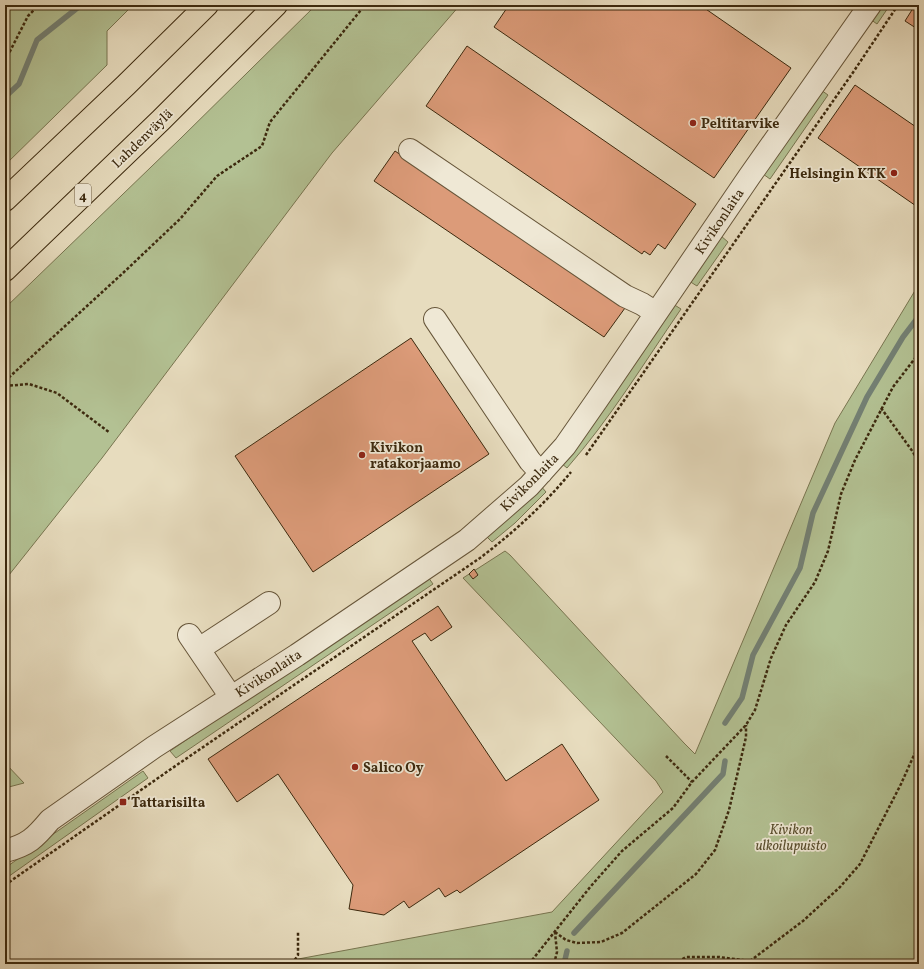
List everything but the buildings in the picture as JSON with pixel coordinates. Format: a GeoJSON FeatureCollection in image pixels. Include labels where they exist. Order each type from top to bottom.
{"type":"FeatureCollection","features":[{"type":"Feature","properties":{"kind":"highway"},"geometry":{"type":"LineString","coordinates":[[5,200],[126,85],[207,5]]}},
{"type":"Feature","properties":{"kind":"highway","name":"Lahdenväylä"},"geometry":{"type":"LineString","coordinates":[[5,270],[161,120],[276,5]]}},
{"type":"Feature","properties":{"kind":"street","name":"Kivikonlaita"},"geometry":{"type":"LineString","coordinates":[[5,851],[20,847],[38,835],[50,820],[154,747],[297,655],[467,540],[524,490],[565,446],[749,177],[870,5]]}},
{"type":"Feature","properties":{"kind":"street"},"geometry":{"type":"LineString","coordinates":[[410,150],[625,296],[656,313]]}},
{"type":"Feature","properties":{"kind":"street"},"geometry":{"type":"LineString","coordinates":[[435,319],[530,461],[541,473]]}},
{"type":"Feature","properties":{"kind":"street"},"geometry":{"type":"LineString","coordinates":[[231,697],[194,642],[269,603]]}},
{"type":"Feature","properties":{"kind":"street","name":"Kivikonlaita"},"geometry":{"type":"LineString","coordinates":[[5,846],[12,835],[30,823],[50,820]]}},
{"type":"Feature","properties":{"kind":"path"},"geometry":{"type":"LineString","coordinates":[[5,61],[28,16],[39,5]]}},
{"type":"Feature","properties":{"kind":"path"},"geometry":{"type":"LineString","coordinates":[[5,381],[124,273],[174,224],[217,176],[262,146],[270,122],[365,5]]}},
{"type":"Feature","properties":{"kind":"path"},"geometry":{"type":"LineString","coordinates":[[585,456],[854,71],[898,5]]}},
{"type":"Feature","properties":{"kind":"path"},"geometry":{"type":"LineString","coordinates":[[529,964],[591,886],[617,857],[674,808],[692,782],[746,725],[755,710],[771,658],[786,625],[815,582],[828,551],[841,494],[855,460],[893,387],[919,353]]}},
{"type":"Feature","properties":{"kind":"path"},"geometry":{"type":"LineString","coordinates":[[5,386],[28,384],[57,393],[110,433]]}},
{"type":"Feature","properties":{"kind":"path"},"geometry":{"type":"LineString","coordinates":[[881,408],[913,452],[919,464]]}},
{"type":"Feature","properties":{"kind":"path"},"geometry":{"type":"LineString","coordinates":[[5,885],[480,558],[504,540],[535,512],[576,466]]}},
{"type":"Feature","properties":{"kind":"path"},"geometry":{"type":"LineString","coordinates":[[555,932],[566,940],[577,943],[601,942],[622,933],[696,874],[715,850],[729,810],[746,737],[746,725]]}},
{"type":"Feature","properties":{"kind":"path"},"geometry":{"type":"LineString","coordinates":[[746,964],[803,921],[840,887],[860,864],[901,784],[919,744]]}},
{"type":"Feature","properties":{"kind":"path"},"geometry":{"type":"LineString","coordinates":[[666,756],[692,782]]}},
{"type":"Feature","properties":{"kind":"path"},"geometry":{"type":"LineString","coordinates":[[292,964],[298,955],[298,932]]}},
{"type":"Feature","properties":{"kind":"path"},"geometry":{"type":"LineString","coordinates":[[554,964],[556,952],[555,932]]}},
{"type":"Feature","properties":{"kind":"path"},"geometry":{"type":"LineString","coordinates":[[670,964],[670,962],[679,961],[686,957],[720,957],[750,961],[799,964]]}},
{"type":"Feature","properties":{"kind":"green space"},"geometry":{"type":"Polygon","coordinates":[[[5,5],[133,5],[107,31],[107,65],[5,165],[5,5]]]}},
{"type":"Feature","properties":{"kind":"green space"},"geometry":{"type":"Polygon","coordinates":[[[316,5],[460,5],[332,153],[102,458],[5,580],[5,308],[316,5]]]}},
{"type":"Feature","properties":{"kind":"green space"},"geometry":{"type":"Polygon","coordinates":[[[880,5],[890,5],[877,24],[870,19],[880,5]]]}},
{"type":"Feature","properties":{"kind":"green space"},"geometry":{"type":"Polygon","coordinates":[[[821,90],[828,95],[770,179],[763,174],[821,90]]]}},
{"type":"Feature","properties":{"kind":"green space"},"geometry":{"type":"Polygon","coordinates":[[[721,236],[728,242],[697,286],[689,281],[721,236]]]}},
{"type":"Feature","properties":{"kind":"green space","name":"Kivikon ulkoilupuisto"},"geometry":{"type":"Polygon","coordinates":[[[919,284],[919,964],[279,964],[282,962],[552,912],[663,792],[656,781],[463,578],[505,551],[695,754],[835,423],[919,284]]]}},
{"type":"Feature","properties":{"kind":"green space"},"geometry":{"type":"Polygon","coordinates":[[[673,304],[681,309],[598,430],[567,468],[561,463],[673,304]]]}},
{"type":"Feature","properties":{"kind":"green space"},"geometry":{"type":"Polygon","coordinates":[[[540,485],[546,492],[515,523],[492,542],[486,536],[540,485]]]}},
{"type":"Feature","properties":{"kind":"green space"},"geometry":{"type":"Polygon","coordinates":[[[428,577],[433,584],[176,758],[170,751],[428,577]]]}},
{"type":"Feature","properties":{"kind":"green space"},"geometry":{"type":"Polygon","coordinates":[[[5,763],[24,783],[5,788],[5,763]]]}},
{"type":"Feature","properties":{"kind":"green space"},"geometry":{"type":"Polygon","coordinates":[[[143,771],[148,778],[5,879],[5,868],[143,771]]]}},
{"type":"Feature","properties":{"kind":"waterway"},"geometry":{"type":"LineString","coordinates":[[5,97],[19,84],[37,40],[81,5]]}},
{"type":"Feature","properties":{"kind":"waterway"},"geometry":{"type":"LineString","coordinates":[[725,723],[742,698],[753,655],[800,568],[813,513],[867,397],[903,337],[919,316]]}},
{"type":"Feature","properties":{"kind":"waterway"},"geometry":{"type":"LineString","coordinates":[[574,933],[723,774],[725,761]]}},
{"type":"Feature","properties":{"kind":"waterway"},"geometry":{"type":"LineString","coordinates":[[564,964],[567,951]]}},
{"type":"Feature","properties":{"kind":"place","name":"Peltitarvike"},"geometry":{"type":"Point","coordinates":[693,123]}},
{"type":"Feature","properties":{"kind":"place","name":"Helsingin KTK"},"geometry":{"type":"Point","coordinates":[894,173]}},
{"type":"Feature","properties":{"kind":"place","name":"Kivikon ratakorjaamo"},"geometry":{"type":"Point","coordinates":[362,455]}},
{"type":"Feature","properties":{"kind":"place","name":"Salico Oy"},"geometry":{"type":"Point","coordinates":[355,767]}},
{"type":"Feature","properties":{"kind":"place","name":"Tattarisilta"},"geometry":{"type":"Point","coordinates":[123,802]}}]}
